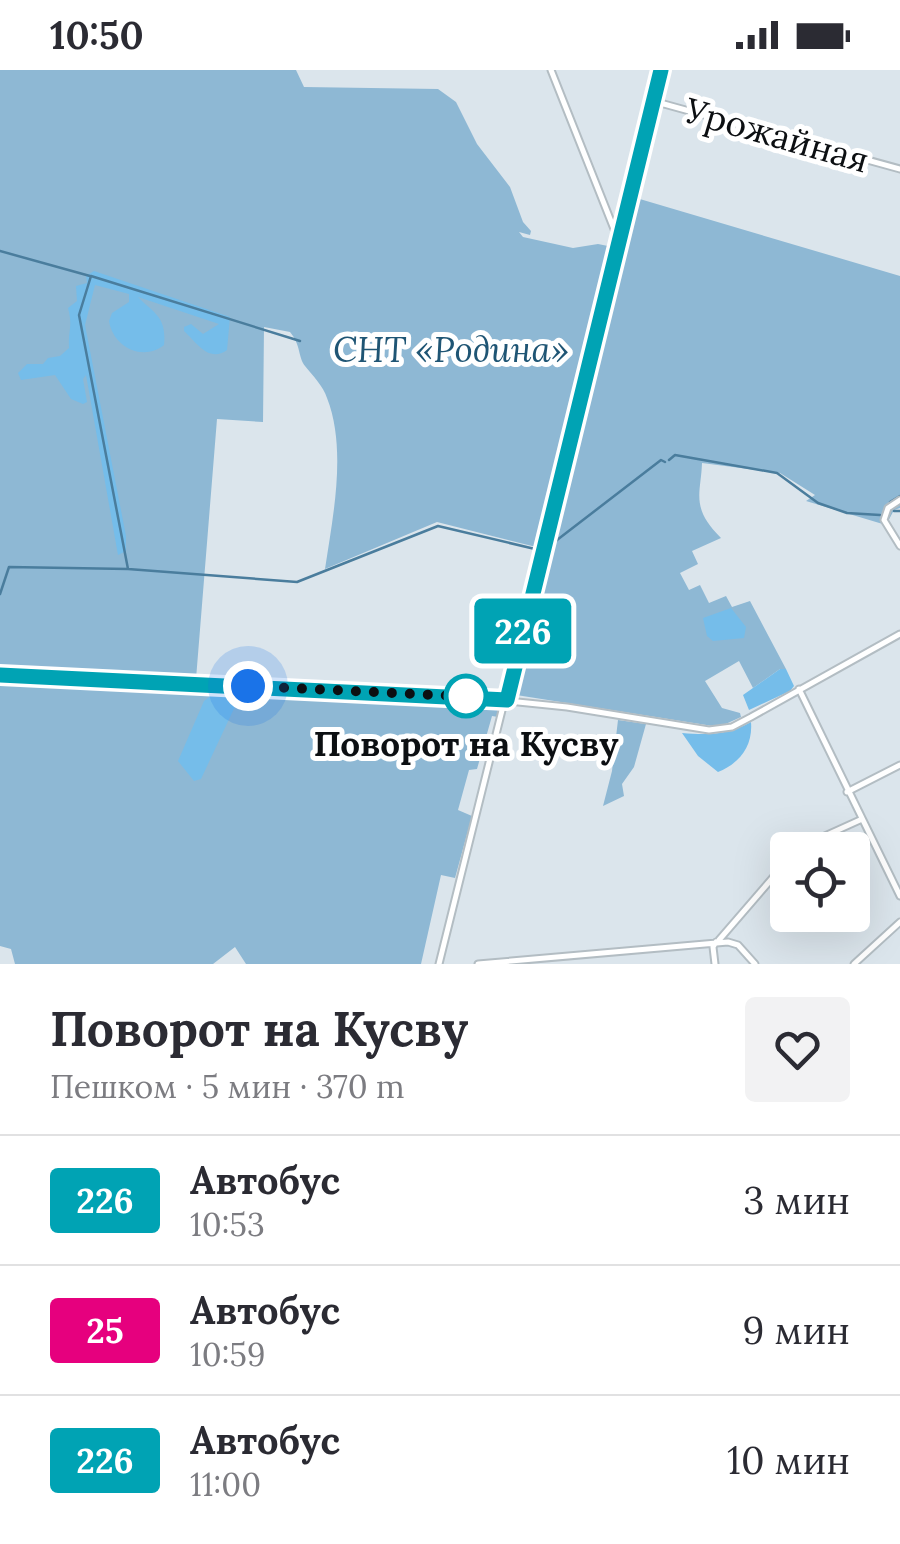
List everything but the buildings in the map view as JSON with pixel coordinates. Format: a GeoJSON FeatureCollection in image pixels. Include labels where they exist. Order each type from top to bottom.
{"type":"FeatureCollection","features":[{"type":"Feature","properties":{"kind":"street"},"geometry":{"type":"LineString","coordinates":[[550,70],[618,241]]}},
{"type":"Feature","properties":{"kind":"street"},"geometry":{"type":"LineString","coordinates":[[439,964],[661,70]]}},
{"type":"Feature","properties":{"kind":"street","name":"Урожайная"},"geometry":{"type":"LineString","coordinates":[[653,101],[900,169]]}},
{"type":"Feature","properties":{"kind":"street"},"geometry":{"type":"LineString","coordinates":[[900,500],[888,508],[884,520],[900,546]]}},
{"type":"Feature","properties":{"kind":"street"},"geometry":{"type":"LineString","coordinates":[[0,674],[507,700],[710,730],[732,727],[900,634]]}},
{"type":"Feature","properties":{"kind":"street"},"geometry":{"type":"LineString","coordinates":[[800,689],[900,896]]}},
{"type":"Feature","properties":{"kind":"street"},"geometry":{"type":"LineString","coordinates":[[847,792],[900,765]]}},
{"type":"Feature","properties":{"kind":"street"},"geometry":{"type":"LineString","coordinates":[[832,832],[860,820]]}},
{"type":"Feature","properties":{"kind":"street"},"geometry":{"type":"LineString","coordinates":[[716,964],[716,942],[770,880]]}},
{"type":"Feature","properties":{"kind":"street"},"geometry":{"type":"LineString","coordinates":[[854,964],[900,922]]}},
{"type":"Feature","properties":{"kind":"street"},"geometry":{"type":"LineString","coordinates":[[478,964],[716,942],[738,945],[756,964]]}},
{"type":"Feature","properties":{"kind":"green space","name":"СНТ «Родина»"},"geometry":{"type":"Polygon","coordinates":[[[0,70],[296,70],[304,87],[438,89],[456,102],[477,144],[510,187],[523,222],[531,231],[530,235],[519,232],[523,237],[573,248],[598,244],[613,247],[540,548],[437,522],[325,569],[336,483],[333,418],[325,394],[303,362],[290,332],[264,327],[263,422],[217,419],[196,679],[0,670],[0,70]]]}},
{"type":"Feature","properties":{"kind":"green space"},"geometry":{"type":"Polygon","coordinates":[[[633,197],[900,276],[900,508],[894,510],[886,525],[806,501],[815,495],[780,473],[702,463],[701,509],[721,538],[692,551],[698,564],[680,573],[689,590],[700,585],[709,603],[726,596],[732,607],[750,601],[786,669],[753,688],[739,661],[705,681],[722,708],[740,713],[741,717],[719,727],[510,694],[633,197]]]}},
{"type":"Feature","properties":{"kind":"green space"},"geometry":{"type":"Polygon","coordinates":[[[0,677],[501,703],[498,717],[492,716],[477,769],[469,770],[458,810],[472,816],[455,878],[441,875],[421,964],[246,964],[235,947],[213,964],[15,964],[11,949],[0,946],[0,677]]]}},
{"type":"Feature","properties":{"kind":"green space"},"geometry":{"type":"Polygon","coordinates":[[[618,720],[646,724],[634,767],[622,784],[624,796],[603,806],[612,771],[618,720]]]}},
{"type":"Feature","properties":{"kind":"shaded area"},"geometry":{"type":"Polygon","coordinates":[[[94,271],[230,317],[227,350],[209,353],[184,327],[191,324],[203,334],[219,324],[138,297],[158,316],[164,345],[138,352],[116,338],[109,321],[112,313],[129,302],[129,294],[95,285],[85,325],[126,536],[126,551],[118,555],[86,375],[83,379],[87,402],[83,404],[71,399],[55,375],[21,380],[18,373],[27,364],[43,364],[69,348],[68,308],[77,301],[76,286],[87,283],[86,276],[94,271]]]}},
{"type":"Feature","properties":{"kind":"shaded area"},"geometry":{"type":"Polygon","coordinates":[[[731,608],[746,627],[744,638],[713,641],[707,636],[703,618],[731,608]]]}},
{"type":"Feature","properties":{"kind":"shaded area"},"geometry":{"type":"Polygon","coordinates":[[[780,669],[786,669],[794,686],[749,710],[743,695],[780,669]]]}},
{"type":"Feature","properties":{"kind":"shaded area"},"geometry":{"type":"Polygon","coordinates":[[[213,694],[233,694],[238,700],[201,779],[194,781],[178,761],[204,701],[213,694]]]}},
{"type":"Feature","properties":{"kind":"shaded area"},"geometry":{"type":"Polygon","coordinates":[[[751,722],[744,753],[718,772],[698,756],[682,733],[718,733],[751,722]]]}},
{"type":"Feature","properties":{"kind":"waterway"},"geometry":{"type":"LineString","coordinates":[[0,251],[90,276]]}},
{"type":"Feature","properties":{"kind":"waterway"},"geometry":{"type":"LineString","coordinates":[[128,569],[79,315],[91,276],[300,341]]}},
{"type":"Feature","properties":{"kind":"waterway"},"geometry":{"type":"LineString","coordinates":[[669,460],[675,455],[777,473],[818,503],[847,513],[880,515]]}},
{"type":"Feature","properties":{"kind":"waterway"},"geometry":{"type":"LineString","coordinates":[[544,550],[661,460],[665,462]]}},
{"type":"Feature","properties":{"kind":"waterway"},"geometry":{"type":"LineString","coordinates":[[890,502],[900,496]]}},
{"type":"Feature","properties":{"kind":"waterway"},"geometry":{"type":"LineString","coordinates":[[894,511],[900,511]]}},
{"type":"Feature","properties":{"kind":"waterway"},"geometry":{"type":"LineString","coordinates":[[0,594],[9,567],[128,569],[297,582],[438,526],[535,549]]}},
{"type":"Feature","properties":{"kind":"bus line","name":"226"},"geometry":{"type":"LineString","coordinates":[[0,675],[507,700],[661,70]]}},
{"type":"Feature","properties":{"kind":"place","name":"Поворот на Кусву"},"geometry":{"type":"Point","coordinates":[466,696]}},
{"type":"Feature","properties":{"kind":"route"},"geometry":{"type":"LineString","coordinates":[[248,686],[477,697],[466,696]]}}]}
